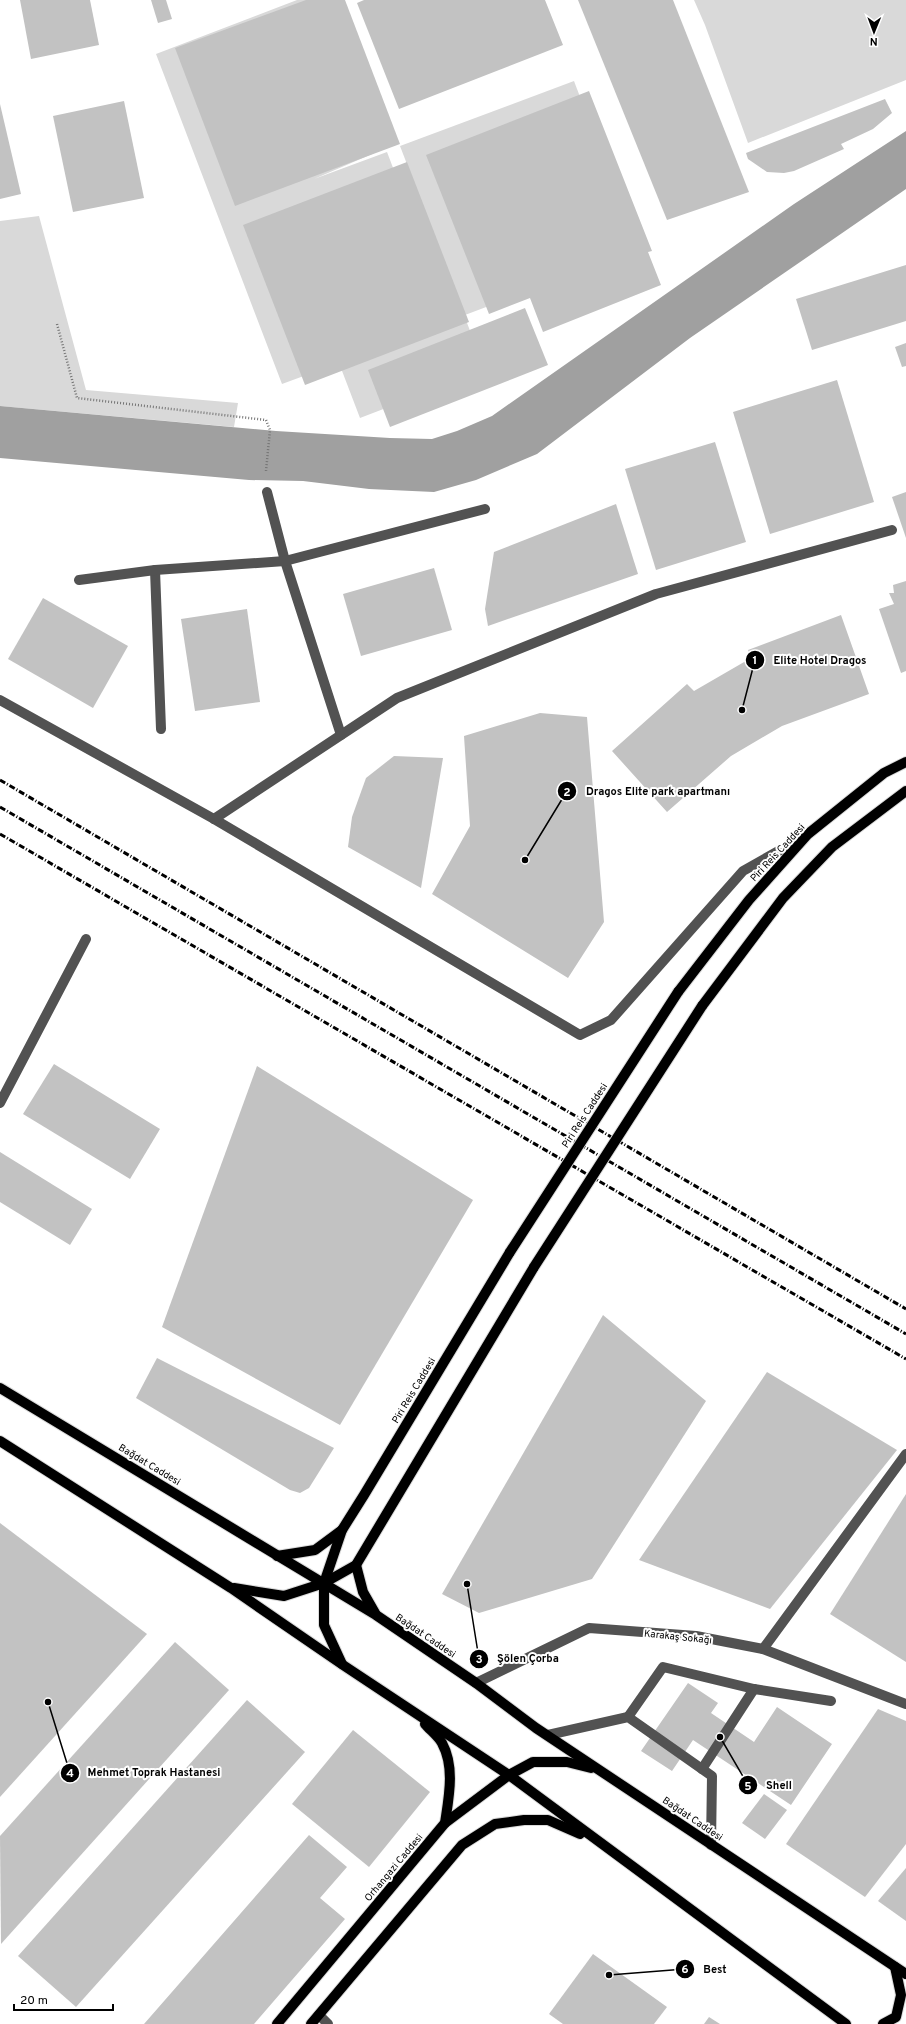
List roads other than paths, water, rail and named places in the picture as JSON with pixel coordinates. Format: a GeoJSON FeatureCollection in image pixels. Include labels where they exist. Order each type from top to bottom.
{"type":"FeatureCollection","features":[{"type":"Feature","properties":{"kind":"main road","name":"Piri Reis Caddesi"},"geometry":{"type":"LineString","coordinates":[[342,1530],[510,1252],[678,992],[749,900],[808,834],[884,773],[906,762]]}},
{"type":"Feature","properties":{"kind":"main road"},"geometry":{"type":"LineString","coordinates":[[231,1588],[284,1596],[324,1583],[356,1565],[534,1267],[702,1006],[783,898],[832,847],[906,791]]}},
{"type":"Feature","properties":{"kind":"main road","name":"Bağdat Caddesi"},"geometry":{"type":"LineString","coordinates":[[0,1388],[376,1615],[599,1770],[906,1974]]}},
{"type":"Feature","properties":{"kind":"main road"},"geometry":{"type":"LineString","coordinates":[[0,1441],[231,1588],[343,1665],[509,1775],[844,2023],[853,2024]]}},
{"type":"Feature","properties":{"kind":"main road"},"geometry":{"type":"LineString","coordinates":[[277,1556],[315,1550],[342,1530]]}},
{"type":"Feature","properties":{"kind":"main road"},"geometry":{"type":"LineString","coordinates":[[342,1530],[324,1583],[324,1625],[343,1665]]}},
{"type":"Feature","properties":{"kind":"main road"},"geometry":{"type":"LineString","coordinates":[[356,1565],[363,1592],[376,1615]]}},
{"type":"Feature","properties":{"kind":"main road"},"geometry":{"type":"LineString","coordinates":[[411,1710],[442,1742],[449,1763],[450,1784],[446,1823]]}},
{"type":"Feature","properties":{"kind":"main road","name":"Orhangazi Caddesi"},"geometry":{"type":"LineString","coordinates":[[276,2024],[446,1823],[509,1775],[533,1762],[548,1760],[567,1762],[599,1770]]}},
{"type":"Feature","properties":{"kind":"main road"},"geometry":{"type":"LineString","coordinates":[[311,2024],[462,1844],[495,1824],[524,1820],[548,1820],[600,1843]]}},
{"type":"Feature","properties":{"kind":"main road"},"geometry":{"type":"LineString","coordinates":[[883,2024],[896,2017],[901,1995],[895,1967]]}},
{"type":"Feature","properties":{"kind":"street"},"geometry":{"type":"LineString","coordinates":[[267,492],[285,561],[341,735]]}},
{"type":"Feature","properties":{"kind":"street"},"geometry":{"type":"LineString","coordinates":[[79,580],[155,570],[285,561],[485,509]]}},
{"type":"Feature","properties":{"kind":"street"},"geometry":{"type":"LineString","coordinates":[[214,819],[397,698],[656,594],[892,530]]}},
{"type":"Feature","properties":{"kind":"street"},"geometry":{"type":"LineString","coordinates":[[155,570],[161,729]]}},
{"type":"Feature","properties":{"kind":"street"},"geometry":{"type":"LineString","coordinates":[[0,700],[214,819],[580,1035],[612,1020],[744,871],[808,834]]}},
{"type":"Feature","properties":{"kind":"street"},"geometry":{"type":"LineString","coordinates":[[0,1103],[86,939]]}},
{"type":"Feature","properties":{"kind":"street"},"geometry":{"type":"LineString","coordinates":[[763,1649],[906,1454]]}},
{"type":"Feature","properties":{"kind":"street","name":"Karakaş Sokağı"},"geometry":{"type":"LineString","coordinates":[[476,1684],[589,1628],[696,1636],[763,1649],[906,1704]]}},
{"type":"Feature","properties":{"kind":"street"},"geometry":{"type":"LineString","coordinates":[[548,1735],[628,1717],[663,1667],[754,1689],[831,1701]]}},
{"type":"Feature","properties":{"kind":"street"},"geometry":{"type":"LineString","coordinates":[[702,1769],[754,1689]]}},
{"type":"Feature","properties":{"kind":"street"},"geometry":{"type":"LineString","coordinates":[[628,1717],[712,1776],[711,1845]]}},
{"type":"Feature","properties":{"kind":"street"},"geometry":{"type":"LineString","coordinates":[[318,2015],[328,2024]]}},
{"type":"Feature","properties":{"kind":"railway"},"geometry":{"type":"LineString","coordinates":[[0,780],[906,1309]]}},
{"type":"Feature","properties":{"kind":"railway"},"geometry":{"type":"LineString","coordinates":[[0,807],[906,1334]]}},
{"type":"Feature","properties":{"kind":"railway"},"geometry":{"type":"LineString","coordinates":[[0,834],[906,1359]]}},
{"type":"Feature","properties":{"kind":"place","name":"Elite Hotel Dragos"},"geometry":{"type":"Point","coordinates":[742,710]}},
{"type":"Feature","properties":{"kind":"place","name":"Dragos Elite park apartmanı"},"geometry":{"type":"Point","coordinates":[525,860]}},
{"type":"Feature","properties":{"kind":"place","name":"Şölen Çorba"},"geometry":{"type":"Point","coordinates":[467,1584]}},
{"type":"Feature","properties":{"kind":"place","name":"Mehmet Toprak Hastanesi"},"geometry":{"type":"Point","coordinates":[48,1702]}},
{"type":"Feature","properties":{"kind":"place","name":"Shell"},"geometry":{"type":"Point","coordinates":[720,1737]}},
{"type":"Feature","properties":{"kind":"place","name":"Best"},"geometry":{"type":"Point","coordinates":[609,1975]}}]}
